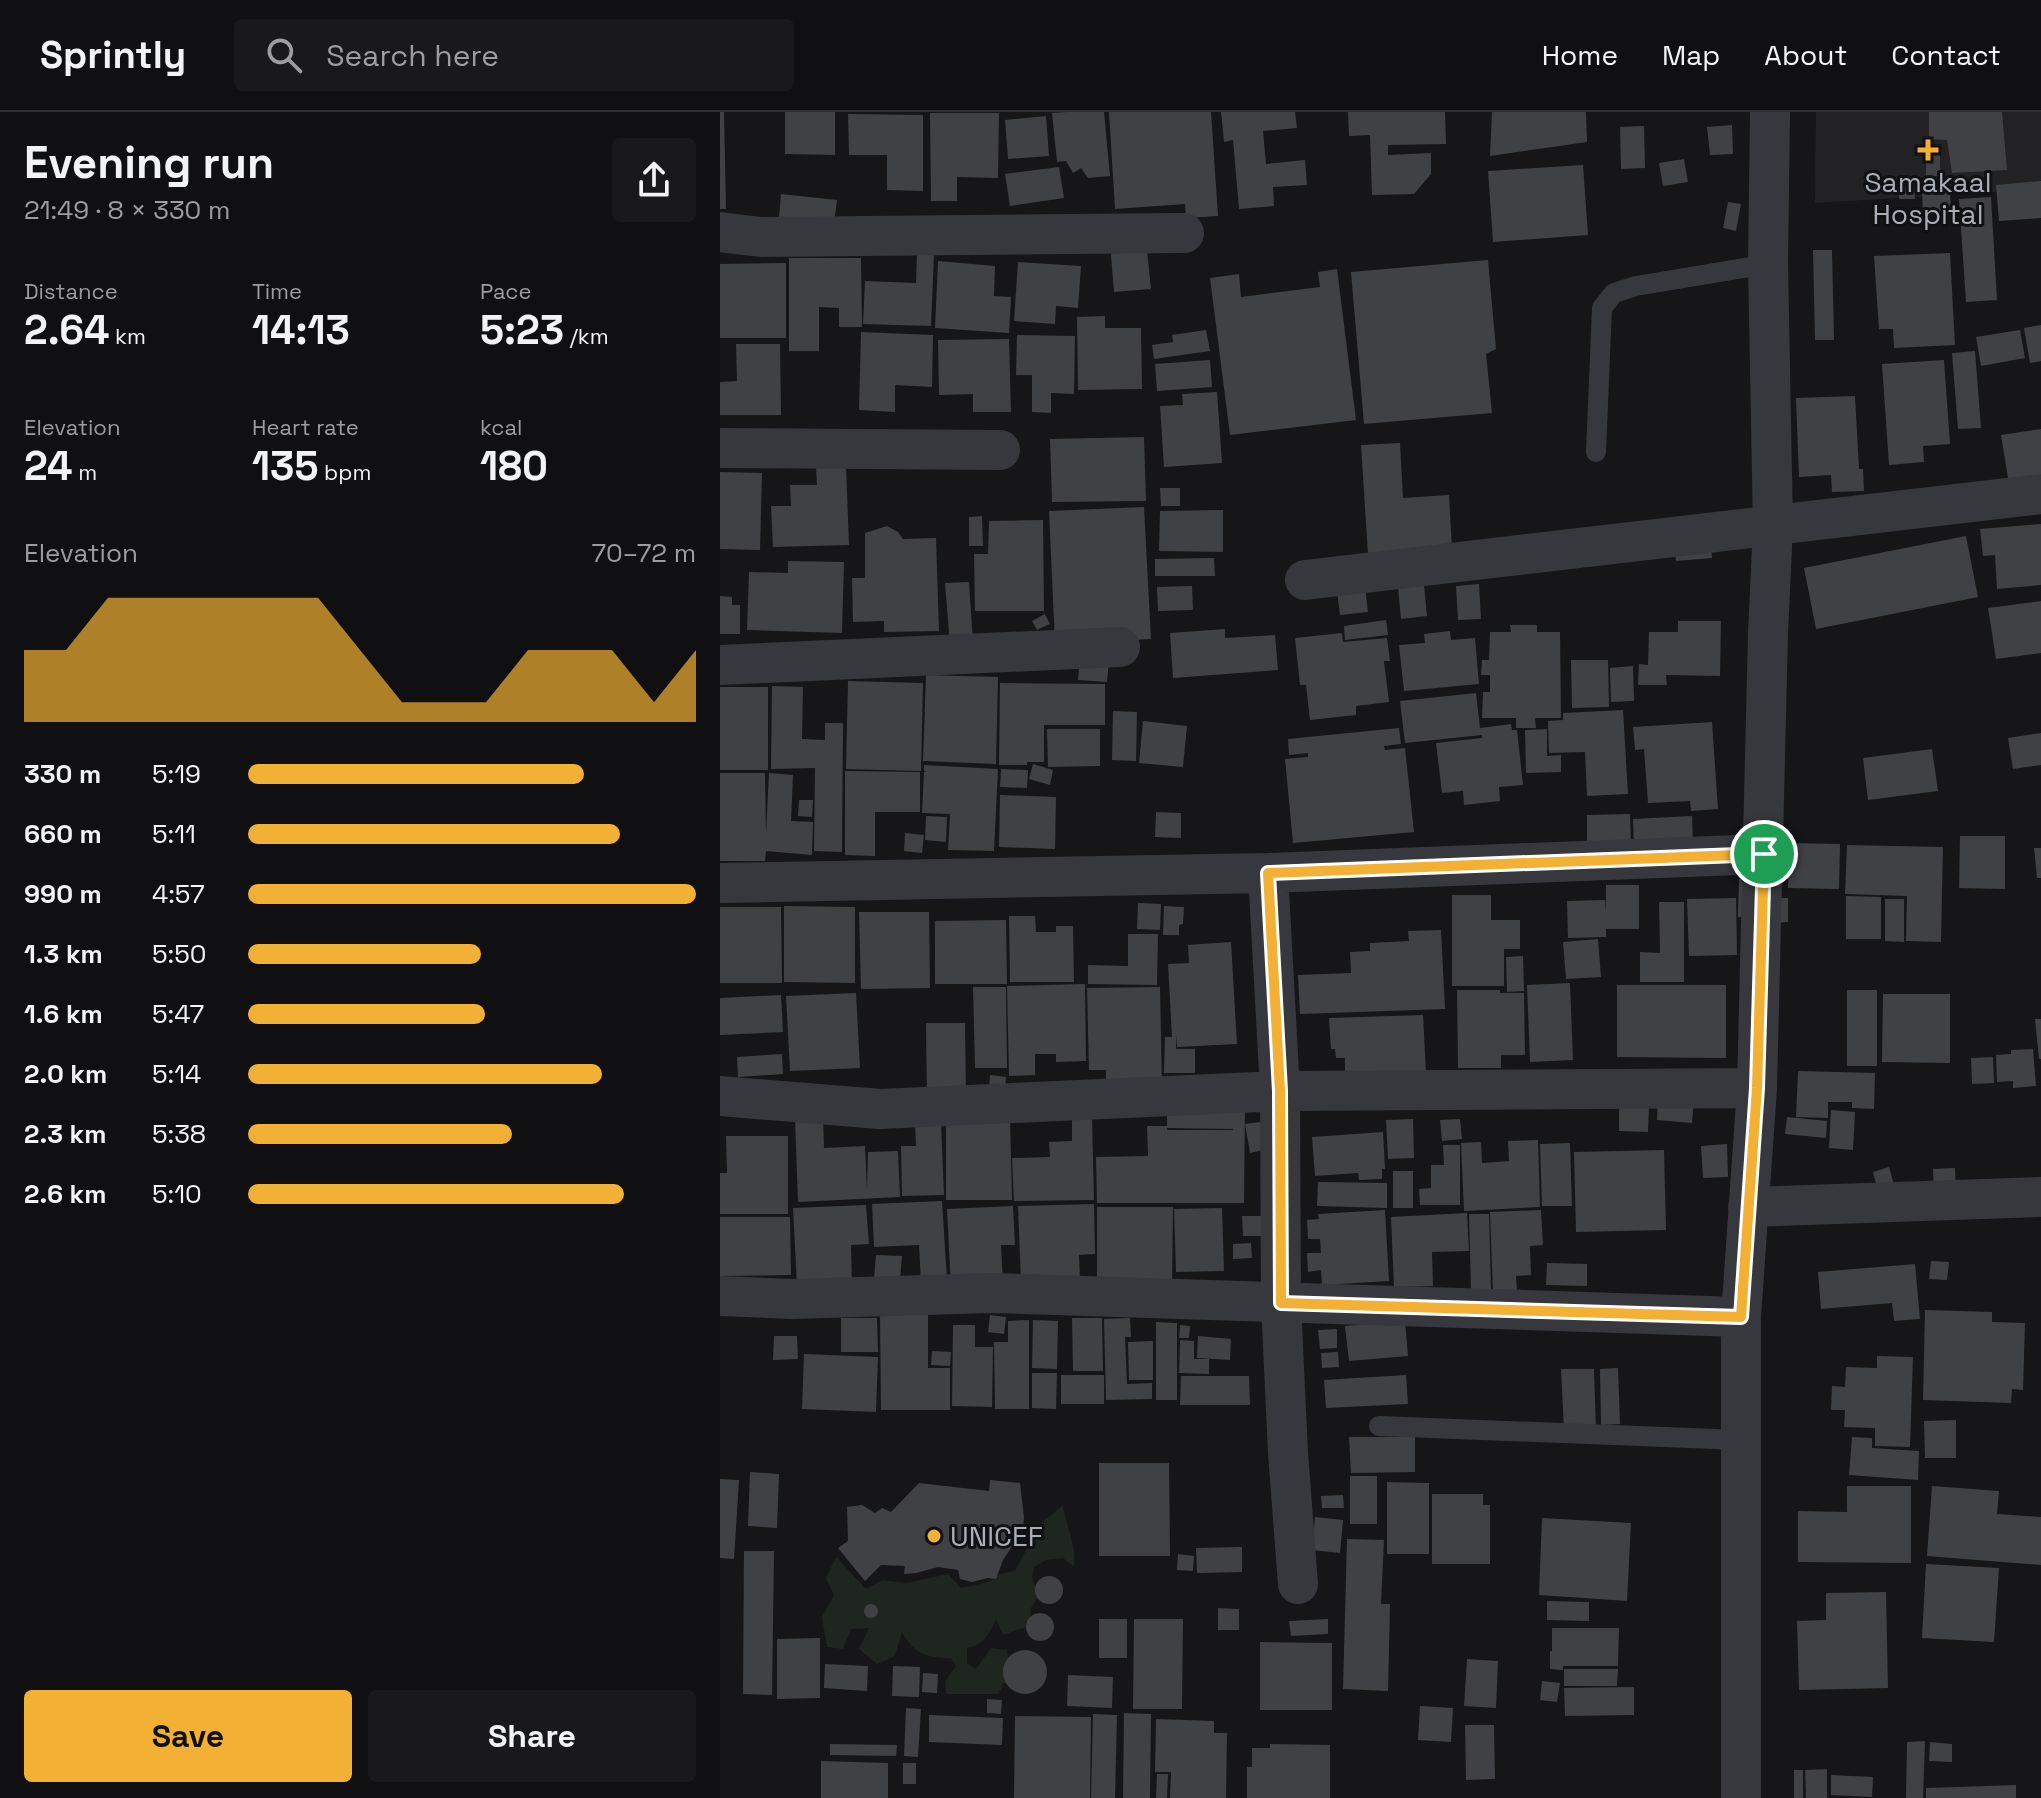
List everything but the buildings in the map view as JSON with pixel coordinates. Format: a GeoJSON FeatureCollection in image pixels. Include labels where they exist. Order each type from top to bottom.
{"type":"FeatureCollection","features":[{"type":"Feature","properties":{"kind":"street"},"geometry":{"type":"LineString","coordinates":[[1741,1798],[1741,1317],[1757,1088],[1773,526],[1768,264],[1770,112]]}},
{"type":"Feature","properties":{"kind":"street"},"geometry":{"type":"LineString","coordinates":[[720,232],[761,237],[1184,233]]}},
{"type":"Feature","properties":{"kind":"street"},"geometry":{"type":"LineString","coordinates":[[720,448],[1000,450]]}},
{"type":"Feature","properties":{"kind":"street"},"geometry":{"type":"LineString","coordinates":[[1305,580],[2041,494]]}},
{"type":"Feature","properties":{"kind":"street"},"geometry":{"type":"LineString","coordinates":[[720,665],[1120,647]]}},
{"type":"Feature","properties":{"kind":"street"},"geometry":{"type":"LineString","coordinates":[[720,883],[1268,873],[1764,854]]}},
{"type":"Feature","properties":{"kind":"street"},"geometry":{"type":"LineString","coordinates":[[1268,873],[1280,1091],[1281,1303],[1298,1584]]}},
{"type":"Feature","properties":{"kind":"street"},"geometry":{"type":"LineString","coordinates":[[720,1096],[880,1109],[1280,1091],[1757,1088]]}},
{"type":"Feature","properties":{"kind":"street"},"geometry":{"type":"LineString","coordinates":[[1748,1207],[2041,1197]]}},
{"type":"Feature","properties":{"kind":"street"},"geometry":{"type":"LineString","coordinates":[[720,1296],[792,1299],[992,1293],[1741,1317]]}},
{"type":"Feature","properties":{"kind":"lane"},"geometry":{"type":"LineString","coordinates":[[1596,452],[1602,308],[1614,293],[1636,286],[1768,264]]}},
{"type":"Feature","properties":{"kind":"lane"},"geometry":{"type":"LineString","coordinates":[[1379,1426],[1741,1440]]}},
{"type":"Feature","properties":{"kind":"shaded area","name":"Samakaal Hospital"},"geometry":{"type":"Polygon","coordinates":[[[1816,112],[2041,112],[2041,189],[1815,203],[1816,112]]]}},
{"type":"Feature","properties":{"kind":"shaded area"},"geometry":{"type":"Polygon","coordinates":[[[1063,1505],[1073,1544],[1074,1567],[1063,1558],[1046,1560],[1034,1567],[1032,1580],[1040,1593],[1031,1608],[1029,1626],[1003,1635],[996,1619],[982,1641],[967,1648],[967,1663],[976,1669],[991,1648],[1007,1650],[1015,1684],[1003,1683],[999,1694],[946,1694],[945,1681],[956,1666],[951,1658],[935,1657],[916,1650],[902,1632],[895,1656],[877,1664],[859,1649],[869,1628],[851,1629],[843,1649],[827,1647],[822,1617],[834,1595],[826,1578],[836,1557],[866,1589],[882,1580],[907,1583],[948,1574],[961,1588],[989,1582],[1000,1574],[1015,1571],[1040,1524],[1063,1505]]]}},
{"type":"Feature","properties":{"kind":"place","name":"Samakaal Hospital"},"geometry":{"type":"Point","coordinates":[1928,150]}},
{"type":"Feature","properties":{"kind":"place","name":"UNICEF"},"geometry":{"type":"Point","coordinates":[934,1536]}},
{"type":"Feature","properties":{"kind":"route"},"geometry":{"type":"LineString","coordinates":[[1764,854],[1757,1088],[1741,1317],[1281,1303],[1280,1091],[1268,873],[1764,854]]}}]}
